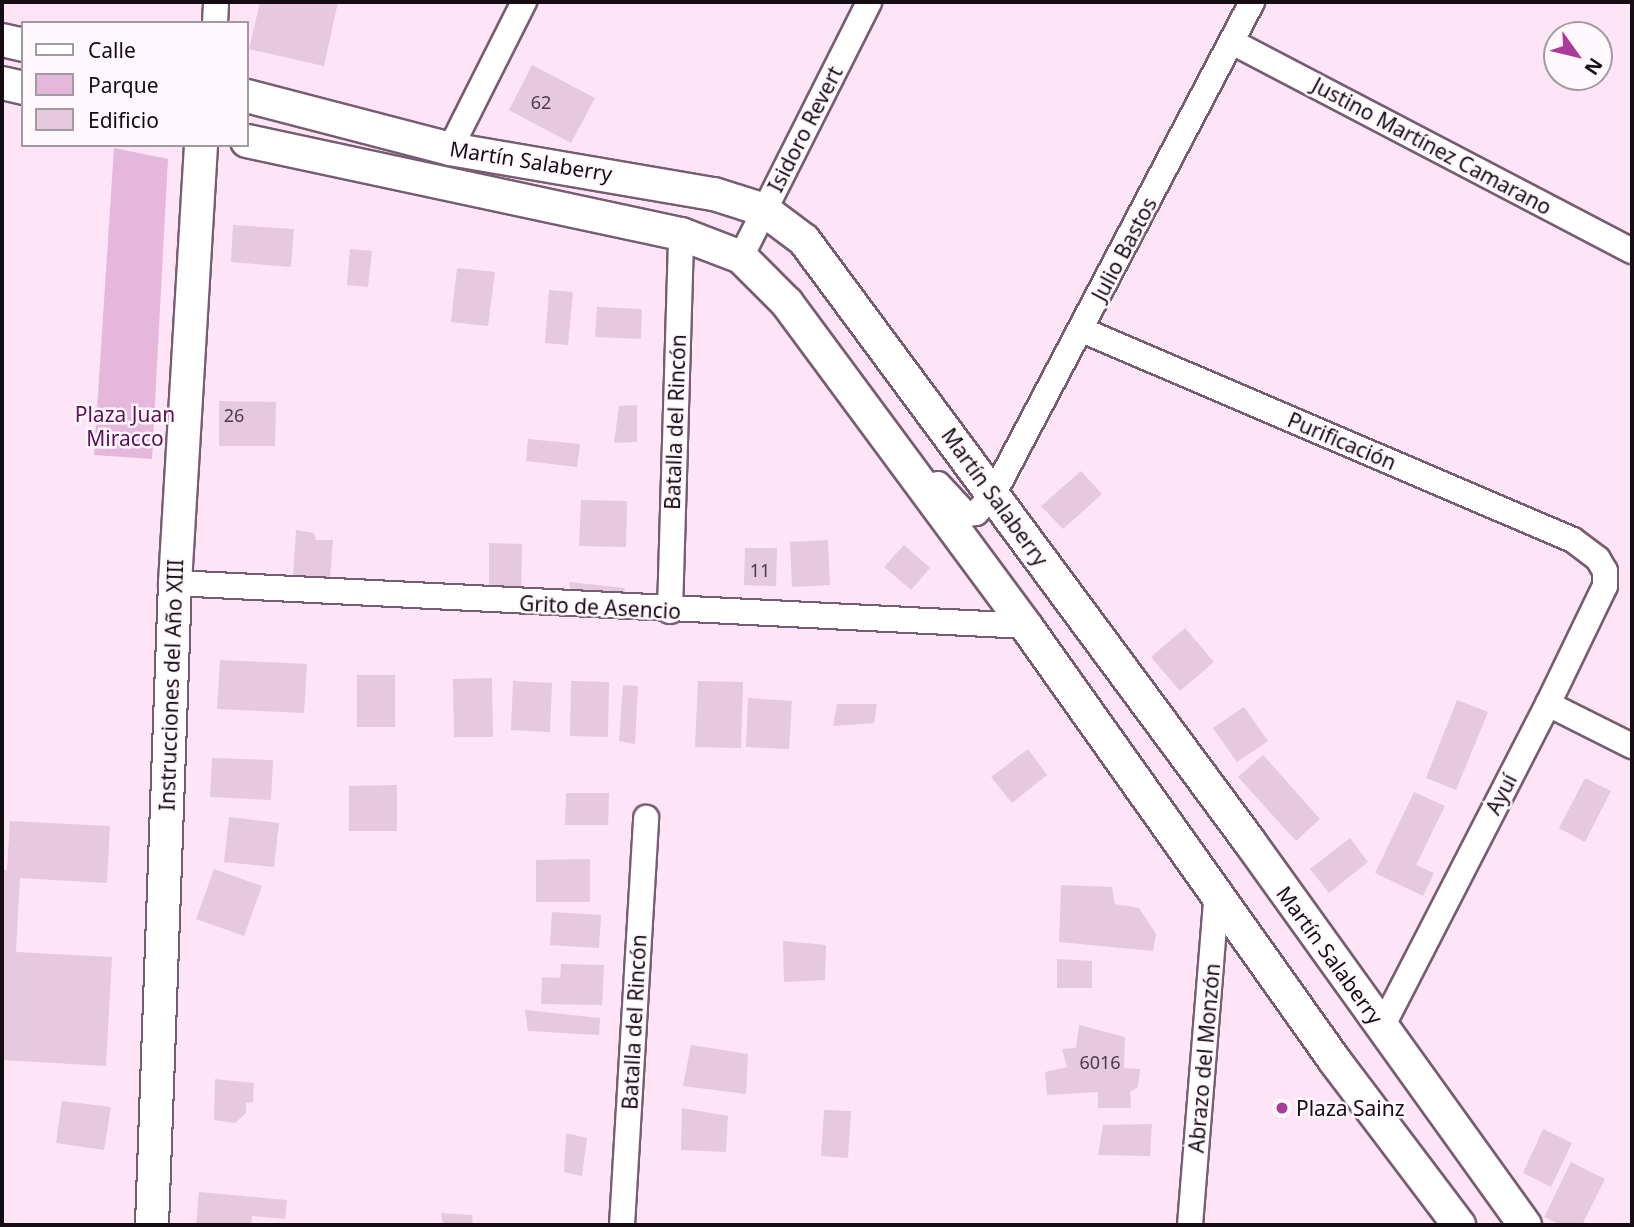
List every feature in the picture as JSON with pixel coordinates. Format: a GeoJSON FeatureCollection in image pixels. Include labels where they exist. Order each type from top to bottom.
{"type":"FeatureCollection","features":[{"type":"Feature","properties":{"kind":"street"},"geometry":{"type":"LineString","coordinates":[[215,21],[216,2]]}},
{"type":"Feature","properties":{"kind":"street"},"geometry":{"type":"LineString","coordinates":[[450,149],[524,2]]}},
{"type":"Feature","properties":{"kind":"street","name":"Isidoro Revert"},"geometry":{"type":"LineString","coordinates":[[741,257],[869,2]]}},
{"type":"Feature","properties":{"kind":"street","name":"Julio Bastos"},"geometry":{"type":"LineString","coordinates":[[993,495],[1252,2]]}},
{"type":"Feature","properties":{"kind":"street"},"geometry":{"type":"LineString","coordinates":[[2,40],[21,45]]}},
{"type":"Feature","properties":{"kind":"street","name":"Justino Martínez Camarano"},"geometry":{"type":"LineString","coordinates":[[1232,42],[1632,251]]}},
{"type":"Feature","properties":{"kind":"street"},"geometry":{"type":"LineString","coordinates":[[2,83],[21,88]]}},
{"type":"Feature","properties":{"kind":"street","name":"Martín Salaberry"},"geometry":{"type":"LineString","coordinates":[[248,96],[450,149],[647,180],[764,210],[804,240],[824,262],[1525,1225]]}},
{"type":"Feature","properties":{"kind":"street","name":"Martín Salaberry"},"geometry":{"type":"LineString","coordinates":[[248,141],[681,234],[741,257],[787,303],[1026,626],[1217,891],[1335,1061],[1459,1225]]}},
{"type":"Feature","properties":{"kind":"street","name":"Instrucciones del Año XIII"},"geometry":{"type":"LineString","coordinates":[[152,1225],[174,583],[201,147]]}},
{"type":"Feature","properties":{"kind":"street","name":"Batalla del Rincón"},"geometry":{"type":"LineString","coordinates":[[670,611],[681,234]]}},
{"type":"Feature","properties":{"kind":"street","name":"Purificación"},"geometry":{"type":"LineString","coordinates":[[1082,330],[1573,540],[1598,559]]}},
{"type":"Feature","properties":{"kind":"street"},"geometry":{"type":"LineString","coordinates":[[864,409],[902,437],[966,514],[976,513],[993,495]]}},
{"type":"Feature","properties":{"kind":"street","name":"Ayuí"},"geometry":{"type":"LineString","coordinates":[[1382,1027],[1548,704],[1605,586],[1598,559]]}},
{"type":"Feature","properties":{"kind":"street","name":"Grito de Asencio"},"geometry":{"type":"LineString","coordinates":[[174,583],[670,611],[1026,626]]}},
{"type":"Feature","properties":{"kind":"street"},"geometry":{"type":"LineString","coordinates":[[1548,704],[1632,746]]}},
{"type":"Feature","properties":{"kind":"street","name":"Batalla del Rincón"},"geometry":{"type":"LineString","coordinates":[[622,1225],[646,818]]}},
{"type":"Feature","properties":{"kind":"street","name":"Abrazo del Monzón"},"geometry":{"type":"LineString","coordinates":[[1190,1225],[1217,891]]}},
{"type":"Feature","properties":{"kind":"green space","name":"Plaza Juan Miracco"},"geometry":{"type":"Polygon","coordinates":[[[114,148],[168,159],[152,459],[94,455],[114,148]]]}},
{"type":"Feature","properties":{"kind":"building"},"geometry":{"type":"Polygon","coordinates":[[[260,2],[338,2],[324,66],[249,49],[260,2]]]}},
{"type":"Feature","properties":{"kind":"building"},"geometry":{"type":"Polygon","coordinates":[[[532,65],[595,98],[571,143],[509,110],[532,65]]]}},
{"type":"Feature","properties":{"kind":"building"},"geometry":{"type":"Polygon","coordinates":[[[233,225],[294,229],[291,267],[231,262],[233,225]]]}},
{"type":"Feature","properties":{"kind":"building"},"geometry":{"type":"Polygon","coordinates":[[[350,249],[372,251],[368,287],[347,285],[350,249]]]}},
{"type":"Feature","properties":{"kind":"building"},"geometry":{"type":"Polygon","coordinates":[[[457,268],[495,272],[488,326],[451,322],[457,268]]]}},
{"type":"Feature","properties":{"kind":"building"},"geometry":{"type":"Polygon","coordinates":[[[549,290],[573,292],[568,345],[545,343],[549,290]]]}},
{"type":"Feature","properties":{"kind":"building"},"geometry":{"type":"Polygon","coordinates":[[[597,307],[642,309],[641,339],[595,337],[597,307]]]}},
{"type":"Feature","properties":{"kind":"building"},"geometry":{"type":"Polygon","coordinates":[[[219,401],[276,402],[275,446],[219,446],[219,401]]]}},
{"type":"Feature","properties":{"kind":"building"},"geometry":{"type":"Polygon","coordinates":[[[637,405],[637,442],[614,443],[619,406],[637,405]]]}},
{"type":"Feature","properties":{"kind":"building"},"geometry":{"type":"Polygon","coordinates":[[[528,439],[580,444],[577,467],[526,461],[528,439]]]}},
{"type":"Feature","properties":{"kind":"building"},"geometry":{"type":"Polygon","coordinates":[[[1081,471],[1102,494],[1063,529],[1041,506],[1081,471]]]}},
{"type":"Feature","properties":{"kind":"building"},"geometry":{"type":"Polygon","coordinates":[[[581,500],[627,501],[626,547],[579,546],[581,500]]]}},
{"type":"Feature","properties":{"kind":"building"},"geometry":{"type":"Polygon","coordinates":[[[296,530],[314,533],[316,540],[333,540],[330,577],[293,577],[296,530]]]}},
{"type":"Feature","properties":{"kind":"building"},"geometry":{"type":"Polygon","coordinates":[[[828,540],[830,585],[792,587],[790,542],[828,540]]]}},
{"type":"Feature","properties":{"kind":"building"},"geometry":{"type":"Polygon","coordinates":[[[489,543],[522,544],[521,597],[489,596],[489,543]]]}},
{"type":"Feature","properties":{"kind":"building"},"geometry":{"type":"Polygon","coordinates":[[[904,545],[930,568],[911,590],[884,567],[904,545]]]}},
{"type":"Feature","properties":{"kind":"building"},"geometry":{"type":"Polygon","coordinates":[[[745,548],[777,548],[776,586],[744,585],[745,548]]]}},
{"type":"Feature","properties":{"kind":"building"},"geometry":{"type":"Polygon","coordinates":[[[569,582],[625,588],[621,607],[573,603],[569,582]]]}},
{"type":"Feature","properties":{"kind":"building"},"geometry":{"type":"Polygon","coordinates":[[[1185,628],[1214,662],[1180,691],[1151,657],[1185,628]]]}},
{"type":"Feature","properties":{"kind":"building"},"geometry":{"type":"Polygon","coordinates":[[[220,660],[307,664],[304,713],[217,709],[220,660]]]}},
{"type":"Feature","properties":{"kind":"building"},"geometry":{"type":"Polygon","coordinates":[[[357,675],[395,675],[395,727],[357,727],[357,675]]]}},
{"type":"Feature","properties":{"kind":"building"},"geometry":{"type":"Polygon","coordinates":[[[492,678],[493,737],[454,737],[453,679],[492,678]]]}},
{"type":"Feature","properties":{"kind":"building"},"geometry":{"type":"Polygon","coordinates":[[[513,681],[552,683],[550,732],[511,730],[513,681]]]}},
{"type":"Feature","properties":{"kind":"building"},"geometry":{"type":"Polygon","coordinates":[[[571,681],[609,682],[608,737],[570,736],[571,681]]]}},
{"type":"Feature","properties":{"kind":"building"},"geometry":{"type":"Polygon","coordinates":[[[698,681],[743,682],[741,748],[695,747],[698,681]]]}},
{"type":"Feature","properties":{"kind":"building"},"geometry":{"type":"Polygon","coordinates":[[[623,685],[638,686],[635,744],[619,741],[623,685]]]}},
{"type":"Feature","properties":{"kind":"building"},"geometry":{"type":"Polygon","coordinates":[[[748,698],[792,701],[789,749],[746,747],[748,698]]]}},
{"type":"Feature","properties":{"kind":"building"},"geometry":{"type":"Polygon","coordinates":[[[1457,700],[1488,712],[1456,790],[1426,778],[1457,700]]]}},
{"type":"Feature","properties":{"kind":"building"},"geometry":{"type":"Polygon","coordinates":[[[837,704],[877,704],[874,723],[833,726],[837,704]]]}},
{"type":"Feature","properties":{"kind":"building"},"geometry":{"type":"Polygon","coordinates":[[[1244,707],[1268,741],[1237,762],[1213,728],[1244,707]]]}},
{"type":"Feature","properties":{"kind":"building"},"geometry":{"type":"Polygon","coordinates":[[[1028,749],[1047,775],[1012,803],[991,777],[1028,749]]]}},
{"type":"Feature","properties":{"kind":"building"},"geometry":{"type":"Polygon","coordinates":[[[1263,755],[1320,819],[1296,841],[1238,777],[1263,755]]]}},
{"type":"Feature","properties":{"kind":"building"},"geometry":{"type":"Polygon","coordinates":[[[212,758],[273,760],[271,800],[210,797],[212,758]]]}},
{"type":"Feature","properties":{"kind":"building"},"geometry":{"type":"Polygon","coordinates":[[[1585,778],[1611,791],[1585,842],[1559,828],[1585,778]]]}},
{"type":"Feature","properties":{"kind":"building"},"geometry":{"type":"Polygon","coordinates":[[[397,785],[397,831],[349,831],[349,786],[397,785]]]}},
{"type":"Feature","properties":{"kind":"building"},"geometry":{"type":"Polygon","coordinates":[[[1414,792],[1445,806],[1416,865],[1434,873],[1423,896],[1375,873],[1414,792]]]}},
{"type":"Feature","properties":{"kind":"building"},"geometry":{"type":"Polygon","coordinates":[[[566,793],[609,793],[608,825],[565,825],[566,793]]]}},
{"type":"Feature","properties":{"kind":"building"},"geometry":{"type":"Polygon","coordinates":[[[229,817],[279,823],[274,867],[224,862],[229,817]]]}},
{"type":"Feature","properties":{"kind":"building"},"geometry":{"type":"Polygon","coordinates":[[[10,821],[110,826],[107,883],[20,878],[16,952],[112,957],[106,1066],[2,1060],[2,870],[7,870],[10,821]]]}},
{"type":"Feature","properties":{"kind":"building"},"geometry":{"type":"Polygon","coordinates":[[[1350,838],[1368,862],[1329,893],[1310,869],[1350,838]]]}},
{"type":"Feature","properties":{"kind":"building"},"geometry":{"type":"Polygon","coordinates":[[[590,859],[590,902],[536,902],[536,860],[590,859]]]}},
{"type":"Feature","properties":{"kind":"building"},"geometry":{"type":"Polygon","coordinates":[[[214,869],[262,886],[244,936],[196,919],[214,869]]]}},
{"type":"Feature","properties":{"kind":"building"},"geometry":{"type":"Polygon","coordinates":[[[1061,885],[1112,887],[1115,904],[1139,908],[1156,934],[1153,951],[1059,942],[1061,885]]]}},
{"type":"Feature","properties":{"kind":"building"},"geometry":{"type":"Polygon","coordinates":[[[552,912],[601,915],[599,948],[550,945],[552,912]]]}},
{"type":"Feature","properties":{"kind":"building"},"geometry":{"type":"Polygon","coordinates":[[[783,941],[826,945],[825,980],[784,982],[783,941]]]}},
{"type":"Feature","properties":{"kind":"building"},"geometry":{"type":"Polygon","coordinates":[[[1057,959],[1092,961],[1092,988],[1057,988],[1057,959]]]}},
{"type":"Feature","properties":{"kind":"building"},"geometry":{"type":"Polygon","coordinates":[[[561,964],[604,965],[602,1005],[541,1004],[542,977],[560,978],[561,964]]]}},
{"type":"Feature","properties":{"kind":"building"},"geometry":{"type":"Polygon","coordinates":[[[525,1010],[600,1018],[599,1035],[528,1031],[525,1010]]]}},
{"type":"Feature","properties":{"kind":"building"},"geometry":{"type":"Polygon","coordinates":[[[1079,1025],[1125,1037],[1124,1068],[1140,1069],[1138,1087],[1130,1092],[1131,1108],[1098,1108],[1098,1092],[1047,1095],[1045,1072],[1067,1067],[1062,1049],[1076,1048],[1079,1025]]]}},
{"type":"Feature","properties":{"kind":"building"},"geometry":{"type":"Polygon","coordinates":[[[691,1045],[748,1054],[746,1094],[683,1086],[691,1045]]]}},
{"type":"Feature","properties":{"kind":"building"},"geometry":{"type":"Polygon","coordinates":[[[215,1079],[254,1083],[253,1102],[246,1103],[246,1113],[235,1123],[214,1120],[215,1079]]]}},
{"type":"Feature","properties":{"kind":"building"},"geometry":{"type":"Polygon","coordinates":[[[62,1101],[111,1107],[104,1150],[56,1143],[62,1101]]]}},
{"type":"Feature","properties":{"kind":"building"},"geometry":{"type":"Polygon","coordinates":[[[682,1108],[728,1116],[726,1152],[681,1150],[682,1108]]]}},
{"type":"Feature","properties":{"kind":"building"},"geometry":{"type":"Polygon","coordinates":[[[824,1110],[851,1111],[848,1158],[821,1156],[824,1110]]]}},
{"type":"Feature","properties":{"kind":"building"},"geometry":{"type":"Polygon","coordinates":[[[1152,1124],[1150,1156],[1098,1155],[1103,1125],[1152,1124]]]}},
{"type":"Feature","properties":{"kind":"building"},"geometry":{"type":"Polygon","coordinates":[[[1543,1129],[1572,1143],[1551,1187],[1523,1173],[1543,1129]]]}},
{"type":"Feature","properties":{"kind":"building"},"geometry":{"type":"Polygon","coordinates":[[[566,1133],[587,1138],[582,1176],[564,1172],[566,1133]]]}},
{"type":"Feature","properties":{"kind":"building"},"geometry":{"type":"Polygon","coordinates":[[[1571,1162],[1605,1179],[1582,1225],[1561,1225],[1544,1217],[1571,1162]]]}},
{"type":"Feature","properties":{"kind":"building"},"geometry":{"type":"Polygon","coordinates":[[[199,1192],[287,1200],[285,1219],[252,1216],[251,1225],[196,1225],[199,1192]]]}},
{"type":"Feature","properties":{"kind":"building"},"geometry":{"type":"Polygon","coordinates":[[[441,1213],[472,1215],[473,1225],[443,1225],[441,1213]]]}},
{"type":"Feature","properties":{"kind":"place","name":"Plaza Sainz"},"geometry":{"type":"Point","coordinates":[1282,1108]}}]}
